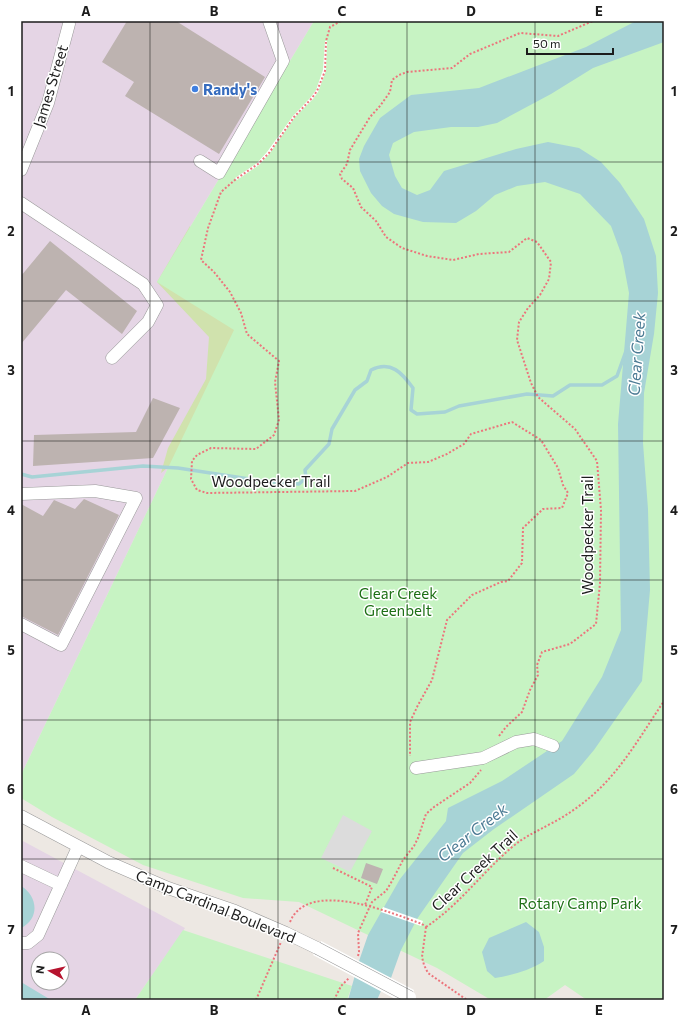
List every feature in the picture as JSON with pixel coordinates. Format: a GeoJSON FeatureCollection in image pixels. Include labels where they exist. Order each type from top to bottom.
{"type":"FeatureCollection","features":[{"type":"Feature","properties":{"kind":"street"},"geometry":{"type":"LineString","coordinates":[[200,161],[219,173],[284,61],[269,21]]}},
{"type":"Feature","properties":{"kind":"street","name":"James Street"},"geometry":{"type":"LineString","coordinates":[[21,170],[48,103],[68,24]]}},
{"type":"Feature","properties":{"kind":"street"},"geometry":{"type":"LineString","coordinates":[[21,203],[144,284],[157,305],[148,322],[112,358]]}},
{"type":"Feature","properties":{"kind":"street"},"geometry":{"type":"LineString","coordinates":[[21,494],[95,491],[136,498],[61,645],[21,624]]}},
{"type":"Feature","properties":{"kind":"street"},"geometry":{"type":"LineString","coordinates":[[416,768],[483,758],[516,742],[534,739],[553,746]]}},
{"type":"Feature","properties":{"kind":"street","name":"Camp Cardinal Boulevard"},"geometry":{"type":"LineString","coordinates":[[21,816],[108,862],[162,885],[235,911],[286,933],[413,999]]}},
{"type":"Feature","properties":{"kind":"street"},"geometry":{"type":"LineString","coordinates":[[21,943],[28,943],[38,935],[78,847]]}},
{"type":"Feature","properties":{"kind":"street"},"geometry":{"type":"LineString","coordinates":[[21,866],[61,885]]}},
{"type":"Feature","properties":{"kind":"path","name":"Woodpecker Trail"},"geometry":{"type":"LineString","coordinates":[[341,21],[330,27],[326,41],[325,71],[317,91],[294,117],[258,164],[236,179],[221,192],[208,228],[201,260],[214,272],[230,292],[241,313],[247,334],[279,361],[275,382],[279,420],[274,435],[256,449],[211,448],[197,455],[192,461],[191,479],[197,490],[206,493],[355,491],[387,477],[408,463],[428,462],[447,454],[464,444],[471,434],[512,422],[541,440],[558,468],[562,485],[568,493],[562,508],[543,509],[523,528],[522,563],[508,581],[501,582],[472,595],[447,620],[432,680],[410,722],[410,756]]}},
{"type":"Feature","properties":{"kind":"path"},"geometry":{"type":"LineString","coordinates":[[359,21],[366,21]]}},
{"type":"Feature","properties":{"kind":"path","name":"Woodpecker Trail"},"geometry":{"type":"LineString","coordinates":[[499,737],[506,727],[522,712],[530,690],[538,675],[537,665],[542,652],[570,644],[596,624],[600,583],[601,510],[597,461],[575,428],[536,394],[517,340],[519,322],[528,308],[540,295],[549,279],[551,262],[537,242],[527,238],[509,252],[479,254],[453,260],[427,256],[402,248],[386,237],[376,221],[361,207],[353,188],[342,179],[340,174],[347,164],[350,150],[370,117],[390,92],[392,80],[399,75],[407,72],[452,68],[470,54],[520,33],[558,36],[593,21]]}},
{"type":"Feature","properties":{"kind":"path","name":"Clear Creek Trail"},"geometry":{"type":"LineString","coordinates":[[333,868],[372,887],[365,905],[422,924],[426,927],[442,916],[464,896],[495,862],[523,838],[554,822],[588,799],[613,775],[664,701]]}},
{"type":"Feature","properties":{"kind":"path"},"geometry":{"type":"LineString","coordinates":[[370,906],[372,902],[386,891],[403,860],[414,846],[426,814],[470,783],[484,767],[483,758]]}},
{"type":"Feature","properties":{"kind":"path"},"geometry":{"type":"LineString","coordinates":[[426,927],[422,957],[428,973],[467,1000]]}},
{"type":"Feature","properties":{"kind":"shaded area"},"geometry":{"type":"Polygon","coordinates":[[[21,21],[314,21],[157,282],[234,330],[21,775],[21,21]]]}},
{"type":"Feature","properties":{"kind":"shaded area"},"geometry":{"type":"Polygon","coordinates":[[[343,815],[372,831],[350,872],[321,858],[343,815]]]}},
{"type":"Feature","properties":{"kind":"shaded area"},"geometry":{"type":"Polygon","coordinates":[[[21,840],[185,928],[135,1000],[21,1000],[21,840]]]}},
{"type":"Feature","properties":{"kind":"green space","name":"Clear Creek Greenbelt"},"geometry":{"type":"Polygon","coordinates":[[[314,21],[664,21],[664,1000],[587,1000],[565,985],[544,1000],[491,1000],[437,968],[299,902],[243,898],[143,865],[52,817],[21,798],[21,775],[234,330],[157,282],[314,21]]]}},
{"type":"Feature","properties":{"kind":"green space"},"geometry":{"type":"Polygon","coordinates":[[[190,226],[250,319],[198,443],[161,473],[168,448],[206,379],[209,337],[157,282],[190,226]]]}},
{"type":"Feature","properties":{"kind":"green space"},"geometry":{"type":"Polygon","coordinates":[[[183,930],[352,986],[347,1000],[135,1000],[183,930]]]}},
{"type":"Feature","properties":{"kind":"water","name":"Clear Creek"},"geometry":{"type":"Polygon","coordinates":[[[636,21],[664,21],[664,42],[593,68],[551,94],[497,123],[478,127],[451,127],[414,132],[393,143],[389,155],[395,176],[402,188],[417,195],[430,190],[444,171],[516,149],[548,142],[579,148],[601,162],[620,183],[644,219],[656,256],[658,293],[654,334],[644,393],[643,443],[648,509],[650,590],[642,681],[594,750],[574,774],[494,829],[463,853],[417,919],[401,950],[391,978],[381,991],[377,1000],[348,1000],[368,935],[400,879],[446,821],[448,808],[502,781],[562,741],[602,677],[621,630],[618,424],[629,293],[622,256],[611,226],[580,194],[545,182],[517,186],[495,195],[476,211],[456,223],[423,222],[394,214],[382,206],[371,193],[360,171],[359,159],[364,146],[380,118],[411,95],[479,88],[586,47],[636,21]]]}},
{"type":"Feature","properties":{"kind":"water"},"geometry":{"type":"Polygon","coordinates":[[[21,886],[27,890],[31,896],[34,913],[27,924],[21,928],[21,886]]]}},
{"type":"Feature","properties":{"kind":"water"},"geometry":{"type":"Polygon","coordinates":[[[526,922],[539,932],[544,947],[544,961],[520,972],[495,978],[487,971],[482,952],[489,938],[526,922]]]}},
{"type":"Feature","properties":{"kind":"water"},"geometry":{"type":"Polygon","coordinates":[[[21,982],[30,987],[30,991],[36,991],[51,1000],[21,1000],[21,982]]]}},
{"type":"Feature","properties":{"kind":"pier"},"geometry":{"type":"Polygon","coordinates":[[[325,41],[327,41],[326,71],[318,92],[295,117],[270,153],[259,165],[237,180],[235,178],[257,163],[267,152],[293,116],[316,90],[323,70],[325,41]]]}},
{"type":"Feature","properties":{"kind":"pier"},"geometry":{"type":"Polygon","coordinates":[[[383,907],[423,921],[421,926],[381,912],[383,907]]]}},
{"type":"Feature","properties":{"kind":"pier"},"geometry":{"type":"Polygon","coordinates":[[[321,941],[414,990],[409,1000],[397,1000],[313,955],[321,941]]]}},
{"type":"Feature","properties":{"kind":"building","name":"Randy's"},"geometry":{"type":"Polygon","coordinates":[[[127,21],[176,21],[265,77],[219,154],[125,96],[134,82],[102,62],[127,21]]]}},
{"type":"Feature","properties":{"kind":"building"},"geometry":{"type":"Polygon","coordinates":[[[50,241],[137,311],[122,334],[66,290],[21,344],[21,276],[50,241]]]}},
{"type":"Feature","properties":{"kind":"building"},"geometry":{"type":"Polygon","coordinates":[[[153,398],[180,408],[153,458],[33,466],[34,435],[136,432],[153,398]]]}},
{"type":"Feature","properties":{"kind":"building"},"geometry":{"type":"Polygon","coordinates":[[[84,499],[119,515],[58,635],[21,616],[21,504],[43,516],[54,500],[75,509],[84,499]]]}},
{"type":"Feature","properties":{"kind":"building"},"geometry":{"type":"Polygon","coordinates":[[[366,863],[383,869],[377,884],[361,878],[366,863]]]}},
{"type":"Feature","properties":{"kind":"waterway","name":"Clear Creek"},"geometry":{"type":"LineString","coordinates":[[21,474],[32,477],[143,466],[178,468],[262,481],[299,484],[306,478],[305,470],[329,444],[332,429],[355,390],[367,381],[371,370],[378,367],[390,367],[405,377],[413,388],[411,410],[417,414],[445,412],[459,406],[527,394],[553,396],[570,385],[602,385],[617,376],[626,351]]}},
{"type":"Feature","properties":{"kind":"place","name":"Randy's"},"geometry":{"type":"Point","coordinates":[195,89]}},
{"type":"Feature","properties":{"kind":"park label","name":"Rotary Camp Park"},"geometry":{"type":"Point","coordinates":[580,903]}}]}
